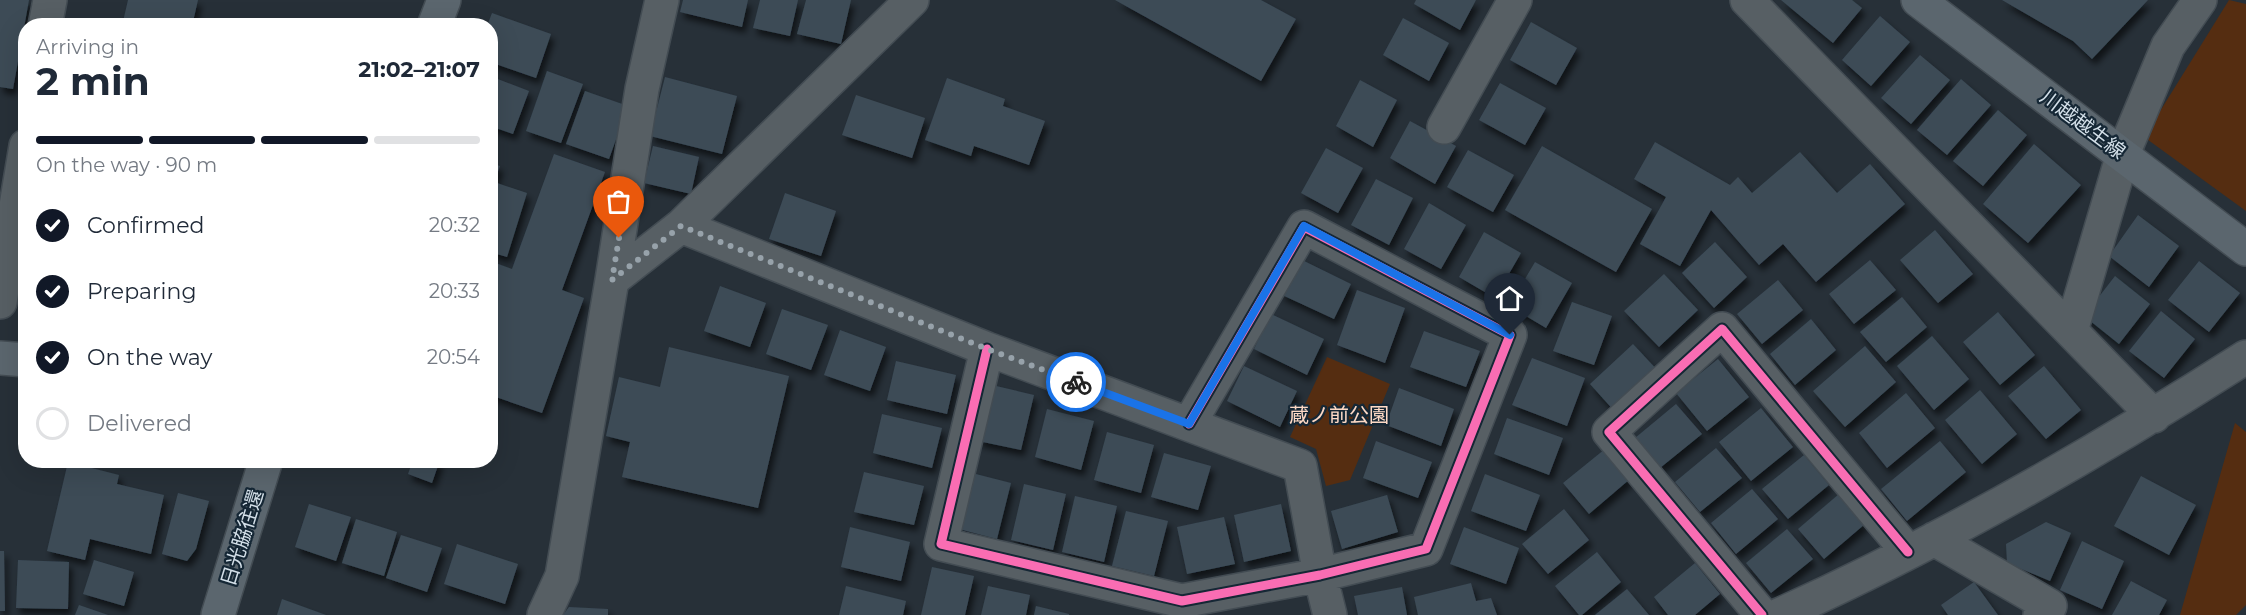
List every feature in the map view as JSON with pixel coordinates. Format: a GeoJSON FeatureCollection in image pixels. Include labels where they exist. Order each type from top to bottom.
{"type":"FeatureCollection","features":[{"type":"Feature","properties":{"kind":"main road"},"geometry":{"type":"LineString","coordinates":[[437,18],[444,0]]}},
{"type":"Feature","properties":{"kind":"main road","name":"川越越生線"},"geometry":{"type":"LineString","coordinates":[[1918,0],[2246,249]]}},
{"type":"Feature","properties":{"kind":"main road"},"geometry":{"type":"LineString","coordinates":[[0,358],[18,359]]}},
{"type":"Feature","properties":{"kind":"main road","name":"日光脇往還"},"geometry":{"type":"LineString","coordinates":[[218,615],[264,468]]}},
{"type":"Feature","properties":{"kind":"street"},"geometry":{"type":"LineString","coordinates":[[47,18],[50,0]]}},
{"type":"Feature","properties":{"kind":"street"},"geometry":{"type":"LineString","coordinates":[[544,615],[562,576],[642,90],[662,0]]}},
{"type":"Feature","properties":{"kind":"street"},"geometry":{"type":"LineString","coordinates":[[612,280],[681,226],[912,0]]}},
{"type":"Feature","properties":{"kind":"street"},"geometry":{"type":"LineString","coordinates":[[1444,128],[1515,0]]}},
{"type":"Feature","properties":{"kind":"street"},"geometry":{"type":"LineString","coordinates":[[1748,0],[2154,416]]}},
{"type":"Feature","properties":{"kind":"street"},"geometry":{"type":"LineString","coordinates":[[2071,331],[2123,154],[2168,46],[2200,0]]}},
{"type":"Feature","properties":{"kind":"street"},"geometry":{"type":"LineString","coordinates":[[0,302],[18,194]]}},
{"type":"Feature","properties":{"kind":"street"},"geometry":{"type":"LineString","coordinates":[[681,226],[987,349],[1300,466],[1320,575],[1330,615]]}},
{"type":"Feature","properties":{"kind":"street"},"geometry":{"type":"LineString","coordinates":[[987,349],[941,544],[1182,601],[1320,575],[1426,549],[1510,335],[1304,226],[1189,424]]}},
{"type":"Feature","properties":{"kind":"street"},"geometry":{"type":"LineString","coordinates":[[1762,615],[1609,432],[1722,329],[1921,545],[2050,606],[2040,615]]}},
{"type":"Feature","properties":{"kind":"street"},"geometry":{"type":"LineString","coordinates":[[1779,615],[1861,578],[1921,545],[2154,416],[2246,357]]}},
{"type":"Feature","properties":{"kind":"green space"},"geometry":{"type":"Polygon","coordinates":[[[2229,0],[2246,4],[2246,211],[2144,137],[2229,0]]]}},
{"type":"Feature","properties":{"kind":"green space","name":"蔵ノ前公園"},"geometry":{"type":"Polygon","coordinates":[[[1327,357],[1390,384],[1350,480],[1326,486],[1316,449],[1290,437],[1327,357]]]}},
{"type":"Feature","properties":{"kind":"green space"},"geometry":{"type":"Polygon","coordinates":[[[2235,423],[2246,432],[2246,605],[2236,615],[2180,615],[2235,423]]]}},
{"type":"Feature","properties":{"kind":"building"},"geometry":{"type":"Polygon","coordinates":[[[0,0],[29,0],[26,18],[18,18],[18,61],[13,89],[0,87],[0,0]]]}},
{"type":"Feature","properties":{"kind":"building"},"geometry":{"type":"Polygon","coordinates":[[[128,0],[198,0],[194,18],[124,18],[128,0]]]}},
{"type":"Feature","properties":{"kind":"building"},"geometry":{"type":"Polygon","coordinates":[[[683,0],[748,0],[742,27],[680,12],[683,0]]]}},
{"type":"Feature","properties":{"kind":"building"},"geometry":{"type":"Polygon","coordinates":[[[760,0],[798,0],[790,36],[753,28],[760,0]]]}},
{"type":"Feature","properties":{"kind":"building"},"geometry":{"type":"Polygon","coordinates":[[[806,0],[851,0],[841,44],[797,34],[806,0]]]}},
{"type":"Feature","properties":{"kind":"building"},"geometry":{"type":"Polygon","coordinates":[[[1115,0],[1261,0],[1296,19],[1261,81],[1115,0]]]}},
{"type":"Feature","properties":{"kind":"building"},"geometry":{"type":"Polygon","coordinates":[[[1416,0],[1476,0],[1460,30],[1414,4],[1416,0]]]}},
{"type":"Feature","properties":{"kind":"building"},"geometry":{"type":"Polygon","coordinates":[[[1781,0],[1852,0],[1862,8],[1833,43],[1781,0]]]}},
{"type":"Feature","properties":{"kind":"building"},"geometry":{"type":"Polygon","coordinates":[[[2002,0],[2148,0],[2092,59],[2073,41],[2002,0]]]}},
{"type":"Feature","properties":{"kind":"building"},"geometry":{"type":"Polygon","coordinates":[[[492,13],[551,34],[536,78],[498,65],[498,18],[490,18],[492,13]]]}},
{"type":"Feature","properties":{"kind":"building"},"geometry":{"type":"Polygon","coordinates":[[[1880,16],[1910,42],[1871,86],[1842,60],[1880,16]]]}},
{"type":"Feature","properties":{"kind":"building"},"geometry":{"type":"Polygon","coordinates":[[[1403,18],[1449,43],[1429,81],[1383,55],[1403,18]]]}},
{"type":"Feature","properties":{"kind":"building"},"geometry":{"type":"Polygon","coordinates":[[[1531,22],[1577,48],[1556,85],[1510,60],[1531,22]]]}},
{"type":"Feature","properties":{"kind":"building"},"geometry":{"type":"Polygon","coordinates":[[[1920,55],[1950,80],[1911,124],[1881,98],[1920,55]]]}},
{"type":"Feature","properties":{"kind":"building"},"geometry":{"type":"Polygon","coordinates":[[[547,71],[583,84],[561,143],[526,131],[547,71]]]}},
{"type":"Feature","properties":{"kind":"building"},"geometry":{"type":"Polygon","coordinates":[[[665,77],[737,96],[722,154],[650,136],[665,77]]]}},
{"type":"Feature","properties":{"kind":"building"},"geometry":{"type":"Polygon","coordinates":[[[947,78],[1005,99],[1003,106],[1045,121],[1029,165],[974,146],[971,156],[925,140],[947,78]]]}},
{"type":"Feature","properties":{"kind":"building"},"geometry":{"type":"Polygon","coordinates":[[[498,79],[529,91],[513,134],[498,129],[498,79]]]}},
{"type":"Feature","properties":{"kind":"building"},"geometry":{"type":"Polygon","coordinates":[[[1961,79],[1991,105],[1947,155],[1917,130],[1961,79]]]}},
{"type":"Feature","properties":{"kind":"building"},"geometry":{"type":"Polygon","coordinates":[[[1360,80],[1397,100],[1373,147],[1336,126],[1360,80]]]}},
{"type":"Feature","properties":{"kind":"building"},"geometry":{"type":"Polygon","coordinates":[[[1500,83],[1546,108],[1525,145],[1479,120],[1500,83]]]}},
{"type":"Feature","properties":{"kind":"building"},"geometry":{"type":"Polygon","coordinates":[[[585,91],[628,106],[609,159],[566,144],[585,91]]]}},
{"type":"Feature","properties":{"kind":"building"},"geometry":{"type":"Polygon","coordinates":[[[856,95],[925,118],[912,158],[842,135],[856,95]]]}},
{"type":"Feature","properties":{"kind":"building"},"geometry":{"type":"Polygon","coordinates":[[[1998,110],[2027,135],[1983,186],[1953,161],[1998,110]]]}},
{"type":"Feature","properties":{"kind":"building"},"geometry":{"type":"Polygon","coordinates":[[[1410,121],[1456,146],[1435,184],[1390,158],[1410,121]]]}},
{"type":"Feature","properties":{"kind":"building"},"geometry":{"type":"Polygon","coordinates":[[[1655,142],[1730,185],[1738,177],[1752,193],[1800,152],[1837,193],[1870,164],[1905,204],[1816,282],[1783,244],[1759,265],[1711,210],[1680,266],[1640,244],[1666,197],[1634,179],[1655,142]]]}},
{"type":"Feature","properties":{"kind":"building"},"geometry":{"type":"Polygon","coordinates":[[[2034,144],[2081,185],[2028,243],[1983,204],[2034,144]]]}},
{"type":"Feature","properties":{"kind":"building"},"geometry":{"type":"Polygon","coordinates":[[[653,146],[699,157],[691,194],[644,183],[653,146]]]}},
{"type":"Feature","properties":{"kind":"building"},"geometry":{"type":"Polygon","coordinates":[[[1542,146],[1652,209],[1616,272],[1505,210],[1542,146]]]}},
{"type":"Feature","properties":{"kind":"building"},"geometry":{"type":"Polygon","coordinates":[[[1326,148],[1363,168],[1338,213],[1301,193],[1326,148]]]}},
{"type":"Feature","properties":{"kind":"building"},"geometry":{"type":"Polygon","coordinates":[[[1468,150],[1514,175],[1493,212],[1447,187],[1468,150]]]}},
{"type":"Feature","properties":{"kind":"building"},"geometry":{"type":"Polygon","coordinates":[[[554,154],[605,172],[562,290],[584,298],[542,413],[498,398],[498,264],[512,269],[554,154]]]}},
{"type":"Feature","properties":{"kind":"building"},"geometry":{"type":"Polygon","coordinates":[[[1376,179],[1413,198],[1389,245],[1351,225],[1376,179]]]}},
{"type":"Feature","properties":{"kind":"building"},"geometry":{"type":"Polygon","coordinates":[[[498,183],[527,193],[507,257],[498,254],[498,183]]]}},
{"type":"Feature","properties":{"kind":"building"},"geometry":{"type":"Polygon","coordinates":[[[785,193],[836,211],[821,256],[769,239],[785,193]]]}},
{"type":"Feature","properties":{"kind":"building"},"geometry":{"type":"Polygon","coordinates":[[[1429,203],[1466,225],[1441,269],[1404,249],[1429,203]]]}},
{"type":"Feature","properties":{"kind":"building"},"geometry":{"type":"Polygon","coordinates":[[[2138,215],[2179,246],[2149,287],[2109,256],[2138,215]]]}},
{"type":"Feature","properties":{"kind":"building"},"geometry":{"type":"Polygon","coordinates":[[[1935,230],[1973,274],[1938,303],[1900,260],[1935,230]]]}},
{"type":"Feature","properties":{"kind":"building"},"geometry":{"type":"Polygon","coordinates":[[[1484,232],[1521,253],[1495,298],[1459,277],[1484,232]]]}},
{"type":"Feature","properties":{"kind":"building"},"geometry":{"type":"Polygon","coordinates":[[[1715,242],[1747,277],[1714,308],[1682,273],[1715,242]]]}},
{"type":"Feature","properties":{"kind":"building"},"geometry":{"type":"Polygon","coordinates":[[[1298,258],[1351,284],[1334,319],[1280,294],[1298,258]]]}},
{"type":"Feature","properties":{"kind":"building"},"geometry":{"type":"Polygon","coordinates":[[[1870,260],[1896,290],[1854,324],[1829,294],[1870,260]]]}},
{"type":"Feature","properties":{"kind":"building"},"geometry":{"type":"Polygon","coordinates":[[[2199,261],[2240,293],[2209,332],[2168,300],[2199,261]]]}},
{"type":"Feature","properties":{"kind":"building"},"geometry":{"type":"Polygon","coordinates":[[[1535,262],[1572,283],[1546,328],[1509,306],[1535,262]]]}},
{"type":"Feature","properties":{"kind":"building"},"geometry":{"type":"Polygon","coordinates":[[[1664,274],[1698,310],[1659,347],[1624,311],[1664,274]]]}},
{"type":"Feature","properties":{"kind":"building"},"geometry":{"type":"Polygon","coordinates":[[[2115,276],[2150,304],[2119,344],[2084,316],[2115,276]]]}},
{"type":"Feature","properties":{"kind":"building"},"geometry":{"type":"Polygon","coordinates":[[[1778,280],[1803,310],[1762,344],[1737,314],[1778,280]]]}},
{"type":"Feature","properties":{"kind":"building"},"geometry":{"type":"Polygon","coordinates":[[[720,286],[766,303],[750,347],[704,331],[720,286]]]}},
{"type":"Feature","properties":{"kind":"building"},"geometry":{"type":"Polygon","coordinates":[[[1357,290],[1405,308],[1385,363],[1337,345],[1357,290]]]}},
{"type":"Feature","properties":{"kind":"building"},"geometry":{"type":"Polygon","coordinates":[[[1902,297],[1927,327],[1886,362],[1860,332],[1902,297]]]}},
{"type":"Feature","properties":{"kind":"building"},"geometry":{"type":"Polygon","coordinates":[[[1572,302],[1612,316],[1594,365],[1553,351],[1572,302]]]}},
{"type":"Feature","properties":{"kind":"building"},"geometry":{"type":"Polygon","coordinates":[[[782,309],[828,325],[811,370],[766,354],[782,309]]]}},
{"type":"Feature","properties":{"kind":"building"},"geometry":{"type":"Polygon","coordinates":[[[2161,311],[2195,339],[2164,378],[2129,351],[2161,311]]]}},
{"type":"Feature","properties":{"kind":"building"},"geometry":{"type":"Polygon","coordinates":[[[1998,312],[2035,355],[2000,385],[1963,342],[1998,312]]]}},
{"type":"Feature","properties":{"kind":"building"},"geometry":{"type":"Polygon","coordinates":[[[1271,314],[1324,339],[1307,375],[1254,349],[1271,314]]]}},
{"type":"Feature","properties":{"kind":"building"},"geometry":{"type":"Polygon","coordinates":[[[1811,319],[1836,350],[1795,385],[1770,354],[1811,319]]]}},
{"type":"Feature","properties":{"kind":"building"},"geometry":{"type":"Polygon","coordinates":[[[840,330],[886,347],[870,391],[824,375],[840,330]]]}},
{"type":"Feature","properties":{"kind":"building"},"geometry":{"type":"Polygon","coordinates":[[[1424,331],[1480,351],[1466,387],[1410,367],[1424,331]]]}},
{"type":"Feature","properties":{"kind":"building"},"geometry":{"type":"Polygon","coordinates":[[[1932,336],[1969,379],[1934,410],[1897,366],[1932,336]]]}},
{"type":"Feature","properties":{"kind":"building"},"geometry":{"type":"Polygon","coordinates":[[[1633,344],[1660,373],[1616,413],[1590,384],[1633,344]]]}},
{"type":"Feature","properties":{"kind":"building"},"geometry":{"type":"Polygon","coordinates":[[[1865,346],[1896,382],[1845,427],[1813,391],[1865,346]]]}},
{"type":"Feature","properties":{"kind":"building"},"geometry":{"type":"Polygon","coordinates":[[[669,347],[789,376],[758,508],[622,477],[630,442],[606,436],[619,377],[660,387],[669,347]]]}},
{"type":"Feature","properties":{"kind":"building"},"geometry":{"type":"Polygon","coordinates":[[[1532,358],[1585,378],[1567,426],[1512,405],[1532,358]]]}},
{"type":"Feature","properties":{"kind":"building"},"geometry":{"type":"Polygon","coordinates":[[[1718,359],[1749,397],[1707,431],[1676,393],[1718,359]]]}},
{"type":"Feature","properties":{"kind":"building"},"geometry":{"type":"Polygon","coordinates":[[[896,361],[956,375],[947,414],[887,400],[896,361]]]}},
{"type":"Feature","properties":{"kind":"building"},"geometry":{"type":"Polygon","coordinates":[[[1244,366],[1297,391],[1280,427],[1227,401],[1244,366]]]}},
{"type":"Feature","properties":{"kind":"building"},"geometry":{"type":"Polygon","coordinates":[[[2044,366],[2081,410],[2046,439],[2008,396],[2044,366]]]}},
{"type":"Feature","properties":{"kind":"building"},"geometry":{"type":"Polygon","coordinates":[[[992,385],[1034,395],[1021,450],[978,441],[992,385]]]}},
{"type":"Feature","properties":{"kind":"building"},"geometry":{"type":"Polygon","coordinates":[[[1399,388],[1454,409],[1441,446],[1386,425],[1399,388]]]}},
{"type":"Feature","properties":{"kind":"building"},"geometry":{"type":"Polygon","coordinates":[[[1980,390],[2017,434],[1982,464],[1945,420],[1980,390]]]}},
{"type":"Feature","properties":{"kind":"building"},"geometry":{"type":"Polygon","coordinates":[[[1906,393],[1935,428],[1887,468],[1859,433],[1906,393]]]}},
{"type":"Feature","properties":{"kind":"building"},"geometry":{"type":"Polygon","coordinates":[[[1676,404],[1702,434],[1660,468],[1635,438],[1676,404]]]}},
{"type":"Feature","properties":{"kind":"building"},"geometry":{"type":"Polygon","coordinates":[[[1761,408],[1793,447],[1751,481],[1719,442],[1761,408]]]}},
{"type":"Feature","properties":{"kind":"building"},"geometry":{"type":"Polygon","coordinates":[[[1047,409],[1094,421],[1081,470],[1035,457],[1047,409]]]}},
{"type":"Feature","properties":{"kind":"building"},"geometry":{"type":"Polygon","coordinates":[[[882,414],[942,428],[932,468],[873,453],[882,414]]]}},
{"type":"Feature","properties":{"kind":"building"},"geometry":{"type":"Polygon","coordinates":[[[1507,418],[1563,438],[1549,475],[1494,454],[1507,418]]]}},
{"type":"Feature","properties":{"kind":"building"},"geometry":{"type":"Polygon","coordinates":[[[1107,432],[1154,445],[1141,493],[1094,480],[1107,432]]]}},
{"type":"Feature","properties":{"kind":"building"},"geometry":{"type":"Polygon","coordinates":[[[1376,441],[1432,462],[1418,498],[1363,478],[1376,441]]]}},
{"type":"Feature","properties":{"kind":"building"},"geometry":{"type":"Polygon","coordinates":[[[1940,441],[1966,472],[1907,521],[1881,489],[1940,441]]]}},
{"type":"Feature","properties":{"kind":"building"},"geometry":{"type":"Polygon","coordinates":[[[1716,448],[1742,478],[1700,512],[1675,482],[1716,448]]]}},
{"type":"Feature","properties":{"kind":"building"},"geometry":{"type":"Polygon","coordinates":[[[1605,449],[1630,479],[1589,514],[1563,483],[1605,449]]]}},
{"type":"Feature","properties":{"kind":"building"},"geometry":{"type":"Polygon","coordinates":[[[1164,453],[1211,466],[1198,510],[1151,497],[1164,453]]]}},
{"type":"Feature","properties":{"kind":"building"},"geometry":{"type":"Polygon","coordinates":[[[1804,455],[1829,485],[1788,519],[1762,489],[1804,455]]]}},
{"type":"Feature","properties":{"kind":"building"},"geometry":{"type":"Polygon","coordinates":[[[67,468],[92,468],[119,475],[117,484],[164,495],[151,554],[90,539],[85,560],[47,551],[67,468]]]}},
{"type":"Feature","properties":{"kind":"building"},"geometry":{"type":"Polygon","coordinates":[[[410,468],[437,468],[432,483],[408,474],[410,468]]]}},
{"type":"Feature","properties":{"kind":"building"},"geometry":{"type":"Polygon","coordinates":[[[864,472],[924,486],[914,525],[854,512],[864,472]]]}},
{"type":"Feature","properties":{"kind":"building"},"geometry":{"type":"Polygon","coordinates":[[[968,472],[1011,483],[997,539],[955,528],[968,472]]]}},
{"type":"Feature","properties":{"kind":"building"},"geometry":{"type":"Polygon","coordinates":[[[1485,474],[1540,495],[1526,531],[1471,511],[1485,474]]]}},
{"type":"Feature","properties":{"kind":"building"},"geometry":{"type":"Polygon","coordinates":[[[2141,476],[2196,505],[2169,555],[2114,526],[2141,476]]]}},
{"type":"Feature","properties":{"kind":"building"},"geometry":{"type":"Polygon","coordinates":[[[1024,484],[1066,494],[1053,550],[1011,540],[1024,484]]]}},
{"type":"Feature","properties":{"kind":"building"},"geometry":{"type":"Polygon","coordinates":[[[1752,489],[1778,519],[1736,554],[1711,523],[1752,489]]]}},
{"type":"Feature","properties":{"kind":"building"},"geometry":{"type":"Polygon","coordinates":[[[178,493],[209,501],[196,549],[187,561],[162,554],[178,493]]]}},
{"type":"Feature","properties":{"kind":"building"},"geometry":{"type":"Polygon","coordinates":[[[1839,494],[1865,524],[1824,559],[1798,529],[1839,494]]]}},
{"type":"Feature","properties":{"kind":"building"},"geometry":{"type":"Polygon","coordinates":[[[1387,495],[1398,532],[1342,549],[1331,511],[1387,495]]]}},
{"type":"Feature","properties":{"kind":"building"},"geometry":{"type":"Polygon","coordinates":[[[1075,496],[1117,506],[1104,562],[1062,552],[1075,496]]]}},
{"type":"Feature","properties":{"kind":"building"},"geometry":{"type":"Polygon","coordinates":[[[309,504],[351,517],[336,561],[295,547],[309,504]]]}},
{"type":"Feature","properties":{"kind":"building"},"geometry":{"type":"Polygon","coordinates":[[[1281,504],[1291,551],[1244,562],[1234,515],[1281,504]]]}},
{"type":"Feature","properties":{"kind":"building"},"geometry":{"type":"Polygon","coordinates":[[[1564,509],[1589,540],[1548,574],[1522,544],[1564,509]]]}},
{"type":"Feature","properties":{"kind":"building"},"geometry":{"type":"Polygon","coordinates":[[[1126,511],[1168,521],[1154,576],[1112,566],[1126,511]]]}},
{"type":"Feature","properties":{"kind":"building"},"geometry":{"type":"Polygon","coordinates":[[[1224,517],[1235,564],[1187,574],[1177,527],[1224,517]]]}},
{"type":"Feature","properties":{"kind":"building"},"geometry":{"type":"Polygon","coordinates":[[[356,519],[397,532],[384,576],[342,563],[356,519]]]}},
{"type":"Feature","properties":{"kind":"building"},"geometry":{"type":"Polygon","coordinates":[[[2046,522],[2071,533],[2050,581],[2007,563],[2006,544],[2046,522]]]}},
{"type":"Feature","properties":{"kind":"building"},"geometry":{"type":"Polygon","coordinates":[[[850,527],[910,542],[901,581],[841,567],[850,527]]]}},
{"type":"Feature","properties":{"kind":"building"},"geometry":{"type":"Polygon","coordinates":[[[1464,527],[1519,548],[1506,584],[1450,564],[1464,527]]]}},
{"type":"Feature","properties":{"kind":"building"},"geometry":{"type":"Polygon","coordinates":[[[1787,529],[1813,559],[1771,593],[1746,563],[1787,529]]]}},
{"type":"Feature","properties":{"kind":"building"},"geometry":{"type":"Polygon","coordinates":[[[401,535],[442,548],[427,592],[386,578],[401,535]]]}},
{"type":"Feature","properties":{"kind":"building"},"geometry":{"type":"Polygon","coordinates":[[[2082,541],[2124,561],[2102,609],[2060,590],[2082,541]]]}},
{"type":"Feature","properties":{"kind":"building"},"geometry":{"type":"Polygon","coordinates":[[[457,544],[518,564],[505,604],[444,584],[457,544]]]}},
{"type":"Feature","properties":{"kind":"building"},"geometry":{"type":"Polygon","coordinates":[[[0,551],[4,551],[5,611],[0,611],[0,551]]]}},
{"type":"Feature","properties":{"kind":"building"},"geometry":{"type":"Polygon","coordinates":[[[1597,552],[1621,582],[1582,615],[1579,615],[1555,586],[1597,552]]]}},
{"type":"Feature","properties":{"kind":"building"},"geometry":{"type":"Polygon","coordinates":[[[18,560],[69,562],[68,609],[16,608],[18,560]]]}},
{"type":"Feature","properties":{"kind":"building"},"geometry":{"type":"Polygon","coordinates":[[[94,560],[134,572],[124,606],[83,594],[94,560]]]}},
{"type":"Feature","properties":{"kind":"building"},"geometry":{"type":"Polygon","coordinates":[[[1695,563],[1720,594],[1695,615],[1668,615],[1654,597],[1695,563]]]}},
{"type":"Feature","properties":{"kind":"building"},"geometry":{"type":"Polygon","coordinates":[[[932,567],[974,576],[965,615],[921,615],[932,567]]]}},
{"type":"Feature","properties":{"kind":"building"},"geometry":{"type":"Polygon","coordinates":[[[2131,581],[2167,600],[2159,615],[2112,615],[2131,581]]]}},
{"type":"Feature","properties":{"kind":"building"},"geometry":{"type":"Polygon","coordinates":[[[1974,582],[1998,615],[1948,615],[1941,605],[1974,582]]]}},
{"type":"Feature","properties":{"kind":"building"},"geometry":{"type":"Polygon","coordinates":[[[1471,583],[1476,601],[1491,598],[1497,615],[1418,615],[1414,597],[1471,583]]]}},
{"type":"Feature","properties":{"kind":"building"},"geometry":{"type":"Polygon","coordinates":[[[846,586],[906,601],[903,615],[839,615],[846,586]]]}},
{"type":"Feature","properties":{"kind":"building"},"geometry":{"type":"Polygon","coordinates":[[[988,586],[1030,595],[1026,615],[981,615],[988,586]]]}},
{"type":"Feature","properties":{"kind":"building"},"geometry":{"type":"Polygon","coordinates":[[[1402,587],[1407,615],[1358,615],[1354,596],[1402,587]]]}},
{"type":"Feature","properties":{"kind":"building"},"geometry":{"type":"Polygon","coordinates":[[[1627,589],[1649,615],[1595,615],[1627,589]]]}},
{"type":"Feature","properties":{"kind":"building"},"geometry":{"type":"Polygon","coordinates":[[[282,599],[326,615],[277,615],[282,599]]]}},
{"type":"Feature","properties":{"kind":"building"},"geometry":{"type":"Polygon","coordinates":[[[79,605],[108,615],[75,615],[79,605]]]}},
{"type":"Feature","properties":{"kind":"building"},"geometry":{"type":"Polygon","coordinates":[[[1036,606],[1069,614],[1069,615],[1034,615],[1036,606]]]}},
{"type":"Feature","properties":{"kind":"building"},"geometry":{"type":"Polygon","coordinates":[[[569,607],[608,609],[608,615],[563,615],[569,607]]]}},
{"type":"Feature","properties":{"kind":"cycle path"},"geometry":{"type":"LineString","coordinates":[[987,349],[941,544],[1182,601],[1320,575],[1426,549],[1510,335],[1304,227],[1189,424]]}},
{"type":"Feature","properties":{"kind":"cycle path"},"geometry":{"type":"LineString","coordinates":[[1762,615],[1609,432],[1722,329],[1908,552]]}},
{"type":"Feature","properties":{"kind":"way so far"},"geometry":{"type":"LineString","coordinates":[[619,238],[612,280],[681,226],[987,349],[1076,382]]}},
{"type":"Feature","properties":{"kind":"route"},"geometry":{"type":"LineString","coordinates":[[1076,382],[1189,424],[1304,226],[1510,335]]}}]}
